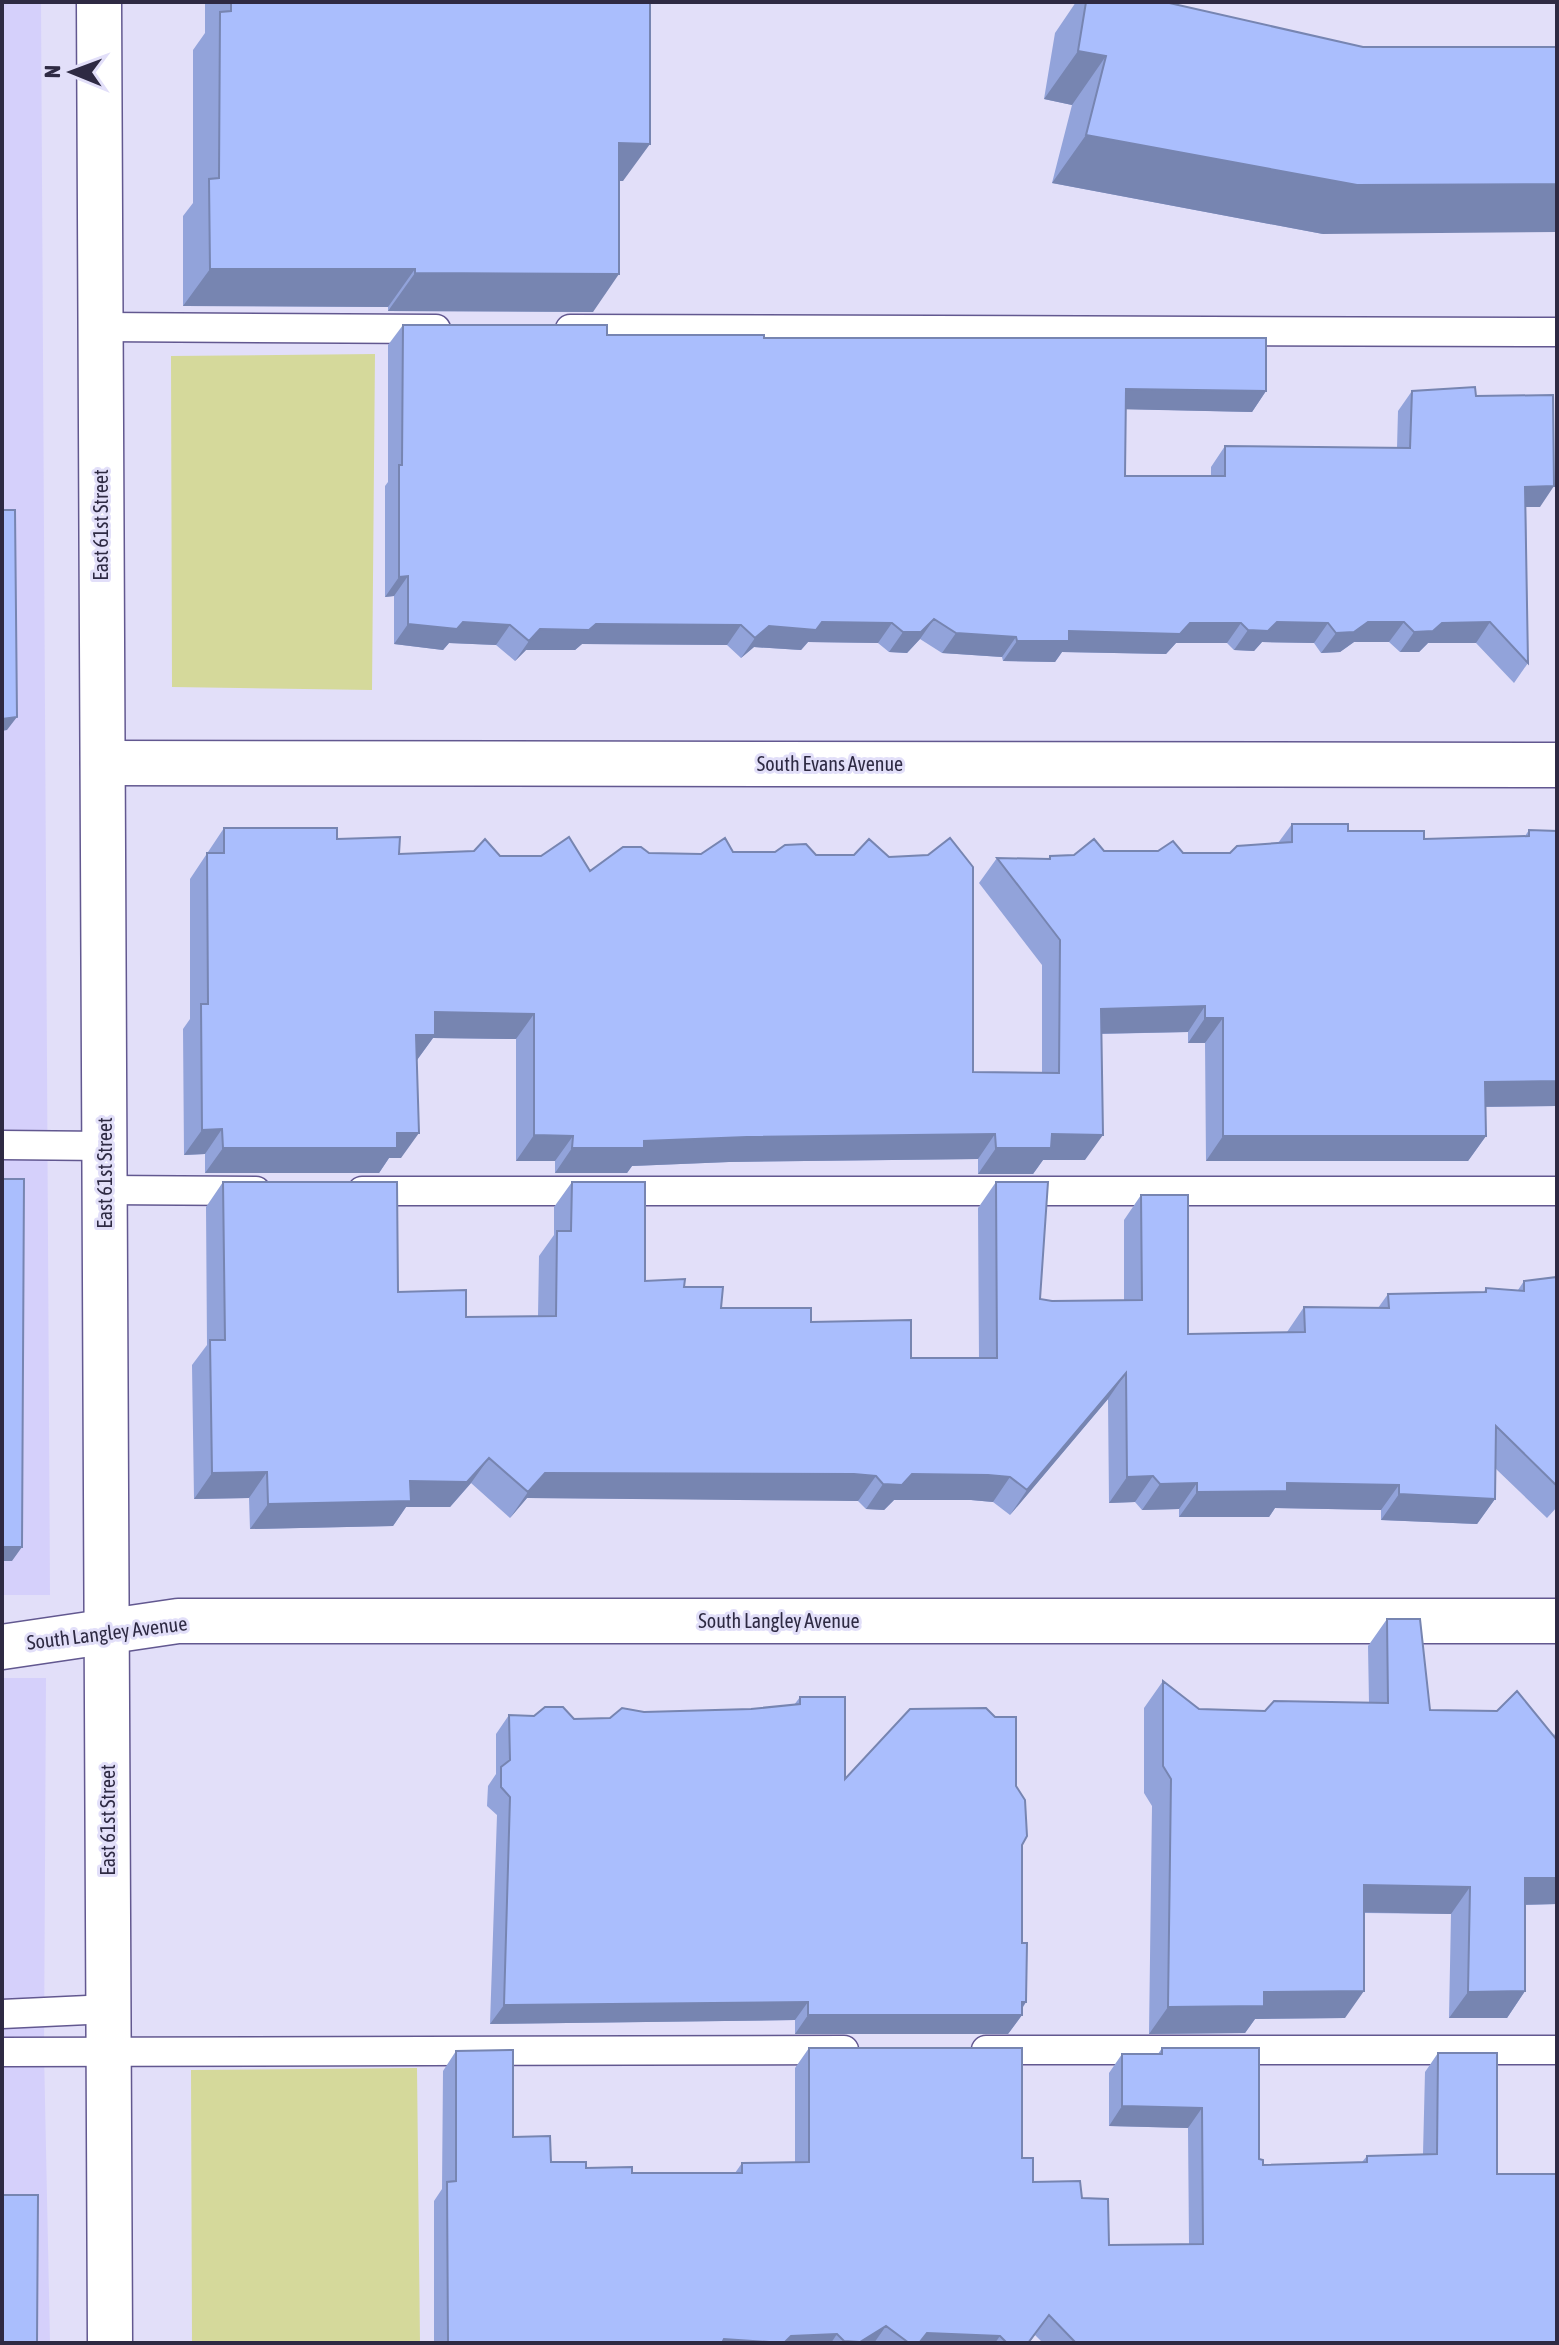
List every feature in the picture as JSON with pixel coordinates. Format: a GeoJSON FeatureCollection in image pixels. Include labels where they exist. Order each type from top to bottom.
{"type":"FeatureCollection","features":[{"type":"Feature","properties":{"kind":"street","name":"East 61st Street"},"geometry":{"type":"LineString","coordinates":[[99,2],[110,2343]]}},
{"type":"Feature","properties":{"kind":"street","name":"South Evans Avenue"},"geometry":{"type":"LineString","coordinates":[[103,763],[1557,765]]}},
{"type":"Feature","properties":{"kind":"street","name":"South Langley Avenue"},"geometry":{"type":"LineString","coordinates":[[2,1647],[107,1634],[178,1621],[1557,1621]]}},
{"type":"Feature","properties":{"kind":"lane"},"geometry":{"type":"LineString","coordinates":[[101,327],[465,329]]}},
{"type":"Feature","properties":{"kind":"lane"},"geometry":{"type":"LineString","coordinates":[[544,329],[1557,332]]}},
{"type":"Feature","properties":{"kind":"lane"},"geometry":{"type":"LineString","coordinates":[[2,1145],[105,1146]]}},
{"type":"Feature","properties":{"kind":"lane"},"geometry":{"type":"LineString","coordinates":[[105,1190],[286,1191]]}},
{"type":"Feature","properties":{"kind":"lane"},"geometry":{"type":"LineString","coordinates":[[333,1191],[1557,1191]]}},
{"type":"Feature","properties":{"kind":"lane"},"geometry":{"type":"LineString","coordinates":[[2,2014],[109,2030],[876,2050]]}},
{"type":"Feature","properties":{"kind":"lane"},"geometry":{"type":"LineString","coordinates":[[2,2052],[109,2030]]}},
{"type":"Feature","properties":{"kind":"lane"},"geometry":{"type":"LineString","coordinates":[[955,2050],[1557,2050]]}},
{"type":"Feature","properties":{"kind":"shaded area"},"geometry":{"type":"Polygon","coordinates":[[[2,2],[41,2],[50,1595],[2,1595],[2,2]]]}},
{"type":"Feature","properties":{"kind":"shaded area"},"geometry":{"type":"Polygon","coordinates":[[[2,1678],[46,1678],[44,2052],[50,2343],[2,2343],[2,1678]]]}},
{"type":"Feature","properties":{"kind":"green space"},"geometry":{"type":"Polygon","coordinates":[[[375,354],[372,690],[172,687],[171,356],[375,354]]]}},
{"type":"Feature","properties":{"kind":"green space"},"geometry":{"type":"Polygon","coordinates":[[[417,2068],[420,2343],[192,2343],[191,2070],[417,2068]]]}},
{"type":"Feature","properties":{"kind":"building"},"geometry":{"type":"Polygon","coordinates":[[[231,2],[650,2],[650,144],[619,143],[619,274],[415,273],[415,269],[210,269],[209,179],[219,178],[220,12],[231,11],[231,2]]]}},
{"type":"Feature","properties":{"kind":"building"},"geometry":{"type":"Polygon","coordinates":[[[1086,2],[1165,2],[1363,47],[1557,47],[1557,184],[1357,185],[1086,135],[1106,56],[1078,51],[1086,2]]]}},
{"type":"Feature","properties":{"kind":"building"},"geometry":{"type":"Polygon","coordinates":[[[403,325],[607,325],[607,335],[764,335],[764,338],[1266,338],[1266,391],[1126,389],[1125,476],[1225,476],[1225,446],[1410,448],[1412,391],[1475,387],[1476,396],[1553,395],[1554,486],[1525,487],[1528,663],[1490,622],[1442,623],[1433,631],[1414,632],[1404,622],[1368,622],[1354,632],[1336,633],[1328,623],[1277,622],[1268,631],[1248,630],[1241,623],[1190,623],[1180,634],[1069,631],[1069,641],[1017,641],[1016,637],[956,633],[934,619],[921,632],[903,632],[892,623],[822,622],[816,630],[769,626],[755,638],[741,625],[596,624],[589,630],[540,629],[529,641],[510,625],[463,622],[457,629],[408,624],[408,576],[399,577],[403,325]]]}},
{"type":"Feature","properties":{"kind":"building"},"geometry":{"type":"Polygon","coordinates":[[[2,510],[15,510],[17,717],[2,719],[2,510]]]}},
{"type":"Feature","properties":{"kind":"building"},"geometry":{"type":"Polygon","coordinates":[[[1292,824],[1348,824],[1348,831],[1424,831],[1424,839],[1529,836],[1529,830],[1557,831],[1557,1081],[1485,1082],[1486,1136],[1223,1136],[1223,1018],[1205,1018],[1205,1006],[1101,1009],[1103,1135],[1052,1134],[1051,1148],[996,1148],[995,1134],[747,1137],[644,1141],[644,1148],[572,1148],[573,1136],[534,1135],[534,1014],[435,1012],[435,1035],[416,1035],[419,1133],[397,1133],[397,1148],[223,1148],[222,1129],[202,1130],[201,1004],[208,1004],[207,853],[224,853],[224,828],[337,828],[337,839],[400,837],[399,854],[474,851],[485,839],[500,856],[541,856],[569,837],[590,871],[623,847],[641,847],[649,853],[701,854],[725,838],[733,852],[775,852],[785,845],[806,844],[816,855],[854,855],[869,839],[889,857],[928,855],[950,838],[973,867],[973,1072],[1059,1073],[1060,940],[997,858],[1050,859],[1050,856],[1074,855],[1094,839],[1104,851],[1158,851],[1173,841],[1183,853],[1230,853],[1237,846],[1292,842],[1292,824]]]}},
{"type":"Feature","properties":{"kind":"building"},"geometry":{"type":"Polygon","coordinates":[[[2,1179],[24,1179],[22,1547],[2,1547],[2,1179]]]}},
{"type":"Feature","properties":{"kind":"building"},"geometry":{"type":"Polygon","coordinates":[[[223,1182],[397,1182],[398,1292],[466,1290],[466,1317],[556,1316],[557,1231],[571,1231],[572,1182],[645,1182],[645,1281],[685,1279],[684,1287],[723,1287],[721,1308],[811,1308],[811,1322],[911,1320],[911,1358],[997,1358],[996,1182],[1048,1182],[1040,1299],[1052,1301],[1142,1300],[1141,1195],[1188,1195],[1188,1334],[1305,1332],[1304,1307],[1389,1308],[1388,1294],[1486,1292],[1486,1288],[1524,1291],[1524,1281],[1557,1277],[1557,1486],[1496,1426],[1495,1499],[1399,1494],[1399,1485],[1287,1483],[1287,1491],[1197,1492],[1197,1483],[1160,1484],[1153,1476],[1127,1477],[1126,1373],[1027,1490],[1010,1477],[988,1475],[912,1474],[902,1485],[883,1484],[876,1476],[854,1474],[545,1473],[528,1492],[489,1458],[467,1482],[410,1481],[411,1501],[268,1504],[267,1472],[212,1473],[210,1340],[225,1340],[223,1182]]]}},
{"type":"Feature","properties":{"kind":"building"},"geometry":{"type":"Polygon","coordinates":[[[1387,1619],[1420,1619],[1430,1710],[1497,1711],[1517,1691],[1557,1740],[1557,1878],[1525,1878],[1525,1991],[1468,1992],[1470,1887],[1364,1885],[1364,1991],[1264,1992],[1264,2006],[1168,2007],[1171,1779],[1163,1766],[1163,1681],[1199,1709],[1265,1711],[1274,1701],[1388,1703],[1387,1619]]]}},
{"type":"Feature","properties":{"kind":"building"},"geometry":{"type":"Polygon","coordinates":[[[800,1697],[845,1697],[845,1779],[910,1709],[986,1708],[995,1717],[1016,1717],[1016,1786],[1025,1800],[1027,1836],[1022,1845],[1022,1943],[1027,1943],[1026,2002],[1022,2002],[1022,2015],[808,2015],[808,2002],[504,2005],[510,1797],[501,1787],[501,1767],[510,1760],[509,1715],[534,1716],[545,1707],[563,1707],[574,1719],[610,1718],[622,1708],[644,1712],[751,1709],[800,1704],[800,1697]]]}},
{"type":"Feature","properties":{"kind":"building"},"geometry":{"type":"Polygon","coordinates":[[[809,2048],[1022,2048],[1022,2158],[1033,2158],[1033,2182],[1080,2181],[1082,2198],[1108,2199],[1109,2245],[1203,2244],[1202,2108],[1122,2106],[1122,2054],[1162,2054],[1162,2048],[1259,2048],[1259,2159],[1263,2160],[1263,2165],[1367,2162],[1367,2156],[1437,2154],[1438,2053],[1497,2053],[1497,2174],[1557,2174],[1557,2343],[1086,2343],[1075,2342],[1049,2315],[1028,2343],[1007,2343],[1000,2336],[927,2333],[919,2343],[909,2343],[886,2326],[860,2342],[844,2341],[837,2334],[791,2336],[784,2343],[724,2339],[722,2343],[448,2343],[447,2182],[456,2181],[456,2051],[513,2050],[513,2137],[550,2136],[551,2162],[586,2162],[586,2168],[632,2167],[632,2173],[742,2173],[742,2163],[809,2162],[809,2048]]]}},
{"type":"Feature","properties":{"kind":"building"},"geometry":{"type":"Polygon","coordinates":[[[2,2195],[38,2195],[37,2343],[2,2343],[2,2195]]]}}]}
